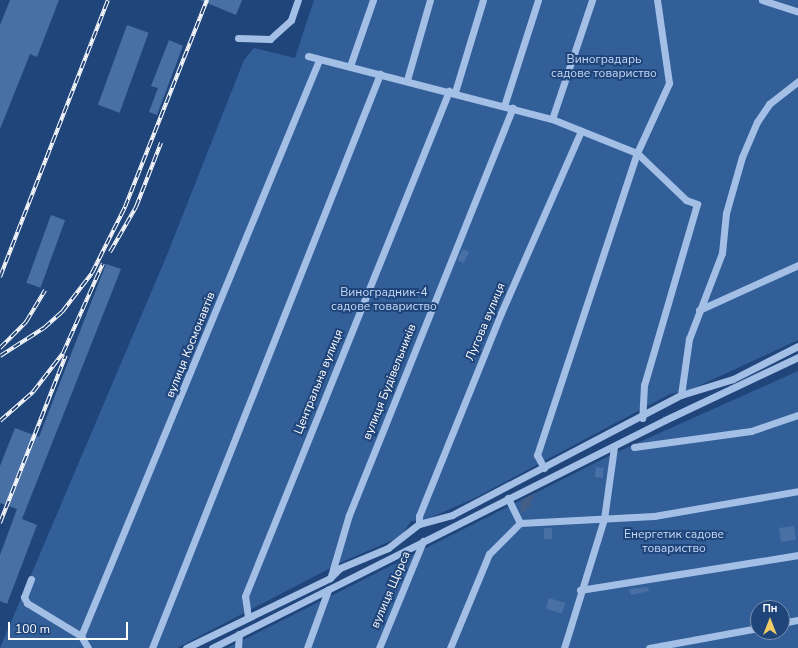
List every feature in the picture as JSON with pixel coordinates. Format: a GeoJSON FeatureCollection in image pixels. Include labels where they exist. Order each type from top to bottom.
{"type":"FeatureCollection","features":[{"type":"Feature","properties":{"kind":"lane"},"geometry":{"type":"LineString","coordinates":[[238,38],[270,39],[291,20],[298,0]]}},
{"type":"Feature","properties":{"kind":"lane"},"geometry":{"type":"LineString","coordinates":[[350,66],[373,0]]}},
{"type":"Feature","properties":{"kind":"lane"},"geometry":{"type":"LineString","coordinates":[[407,80],[430,0]]}},
{"type":"Feature","properties":{"kind":"lane","name":"Центральна вулиця"},"geometry":{"type":"LineString","coordinates":[[248,617],[245,596],[452,92],[483,0]]}},
{"type":"Feature","properties":{"kind":"lane"},"geometry":{"type":"LineString","coordinates":[[504,106],[538,0]]}},
{"type":"Feature","properties":{"kind":"lane"},"geometry":{"type":"LineString","coordinates":[[552,119],[592,0]]}},
{"type":"Feature","properties":{"kind":"lane"},"geometry":{"type":"LineString","coordinates":[[544,468],[537,455],[636,153],[668,83],[657,0]]}},
{"type":"Feature","properties":{"kind":"lane"},"geometry":{"type":"LineString","coordinates":[[762,0],[798,12]]}},
{"type":"Feature","properties":{"kind":"lane"},"geometry":{"type":"LineString","coordinates":[[308,56],[319,60],[407,80],[552,119],[636,153],[686,200],[698,204],[644,384],[642,418]]}},
{"type":"Feature","properties":{"kind":"lane","name":"вулиця Космонавтів"},"geometry":{"type":"LineString","coordinates":[[81,636],[319,60]]}},
{"type":"Feature","properties":{"kind":"lane"},"geometry":{"type":"LineString","coordinates":[[152,648],[380,74]]}},
{"type":"Feature","properties":{"kind":"lane"},"geometry":{"type":"LineString","coordinates":[[680,396],[685,354],[699,310],[722,253],[726,213],[742,157],[757,122],[769,104],[798,81]]}},
{"type":"Feature","properties":{"kind":"lane","name":"вулиця Будівельників"},"geometry":{"type":"LineString","coordinates":[[330,578],[349,515],[513,108]]}},
{"type":"Feature","properties":{"kind":"lane","name":"Лугова вулиця"},"geometry":{"type":"LineString","coordinates":[[419,524],[419,516],[501,313],[581,131]]}},
{"type":"Feature","properties":{"kind":"lane"},"geometry":{"type":"LineString","coordinates":[[699,310],[798,265]]}},
{"type":"Feature","properties":{"kind":"lane"},"geometry":{"type":"LineString","coordinates":[[186,648],[330,578],[340,568],[402,540],[419,524],[452,515],[642,418],[680,396],[734,379],[798,346]]}},
{"type":"Feature","properties":{"kind":"lane"},"geometry":{"type":"LineString","coordinates":[[212,648],[508,498],[798,357]]}},
{"type":"Feature","properties":{"kind":"lane"},"geometry":{"type":"LineString","coordinates":[[634,447],[751,431],[798,415]]}},
{"type":"Feature","properties":{"kind":"lane"},"geometry":{"type":"LineString","coordinates":[[564,648],[580,590],[604,519],[614,447]]}},
{"type":"Feature","properties":{"kind":"lane"},"geometry":{"type":"LineString","coordinates":[[450,648],[489,554],[520,523],[654,516],[798,491]]}},
{"type":"Feature","properties":{"kind":"lane"},"geometry":{"type":"LineString","coordinates":[[508,498],[520,523]]}},
{"type":"Feature","properties":{"kind":"lane","name":"вулиця Щорса"},"geometry":{"type":"LineString","coordinates":[[379,648],[423,541]]}},
{"type":"Feature","properties":{"kind":"lane"},"geometry":{"type":"LineString","coordinates":[[580,590],[798,555]]}},
{"type":"Feature","properties":{"kind":"lane"},"geometry":{"type":"LineString","coordinates":[[31,579],[24,597],[27,603],[81,636],[88,648]]}},
{"type":"Feature","properties":{"kind":"lane"},"geometry":{"type":"LineString","coordinates":[[307,648],[328,590]]}},
{"type":"Feature","properties":{"kind":"lane"},"geometry":{"type":"LineString","coordinates":[[648,648],[750,629]]}},
{"type":"Feature","properties":{"kind":"lane"},"geometry":{"type":"LineString","coordinates":[[238,648],[239,634]]}},
{"type":"Feature","properties":{"kind":"green space","name":"Виноградник-4 садове товариство"},"geometry":{"type":"Polygon","coordinates":[[[314,0],[798,0],[798,340],[690,390],[670,394],[473,499],[425,520],[411,521],[400,537],[342,562],[177,648],[0,648],[167,255],[244,60],[254,48],[295,58],[314,0]]]}},
{"type":"Feature","properties":{"kind":"green space","name":"Енергетик садове товариство"},"geometry":{"type":"Polygon","coordinates":[[[798,371],[798,648],[227,648],[615,453],[798,371]]]}},
{"type":"Feature","properties":{"kind":"shaded area"},"geometry":{"type":"Polygon","coordinates":[[[535,493],[529,508],[521,514],[521,500],[535,493]]]}},
{"type":"Feature","properties":{"kind":"building"},"geometry":{"type":"Polygon","coordinates":[[[10,0],[59,0],[37,57],[30,54],[0,129],[0,25],[10,0]]]}},
{"type":"Feature","properties":{"kind":"building"},"geometry":{"type":"Polygon","coordinates":[[[200,0],[242,0],[236,15],[200,0]]]}},
{"type":"Feature","properties":{"kind":"building"},"geometry":{"type":"Polygon","coordinates":[[[127,25],[149,33],[120,113],[98,105],[127,25]]]}},
{"type":"Feature","properties":{"kind":"building"},"geometry":{"type":"Polygon","coordinates":[[[169,40],[183,46],[157,115],[149,112],[158,88],[151,86],[169,40]]]}},
{"type":"Feature","properties":{"kind":"building"},"geometry":{"type":"Polygon","coordinates":[[[51,215],[65,220],[40,288],[26,283],[51,215]]]}},
{"type":"Feature","properties":{"kind":"building"},"geometry":{"type":"Polygon","coordinates":[[[463,249],[469,252],[464,263],[457,260],[463,249]]]}},
{"type":"Feature","properties":{"kind":"building"},"geometry":{"type":"Polygon","coordinates":[[[106,264],[121,269],[22,519],[37,525],[7,604],[0,601],[0,555],[17,509],[0,503],[0,466],[15,428],[39,437],[106,264]]]}},
{"type":"Feature","properties":{"kind":"building"},"geometry":{"type":"Polygon","coordinates":[[[596,467],[604,468],[603,478],[595,477],[596,467]]]}},
{"type":"Feature","properties":{"kind":"building"},"geometry":{"type":"Polygon","coordinates":[[[794,526],[796,540],[781,542],[779,528],[794,526]]]}},
{"type":"Feature","properties":{"kind":"building"},"geometry":{"type":"Polygon","coordinates":[[[544,528],[552,528],[552,539],[544,539],[544,528]]]}},
{"type":"Feature","properties":{"kind":"building"},"geometry":{"type":"Polygon","coordinates":[[[648,587],[649,591],[631,595],[629,589],[648,587]]]}},
{"type":"Feature","properties":{"kind":"building"},"geometry":{"type":"Polygon","coordinates":[[[549,598],[565,603],[562,613],[546,609],[549,598]]]}},
{"type":"Feature","properties":{"kind":"railway"},"geometry":{"type":"LineString","coordinates":[[0,277],[108,0]]}},
{"type":"Feature","properties":{"kind":"railway"},"geometry":{"type":"LineString","coordinates":[[0,356],[44,328],[62,312],[92,273],[125,207],[207,0]]}},
{"type":"Feature","properties":{"kind":"railway"},"geometry":{"type":"LineString","coordinates":[[110,252],[136,207],[161,143]]}},
{"type":"Feature","properties":{"kind":"railway"},"geometry":{"type":"LineString","coordinates":[[0,421],[33,392],[63,353],[103,263]]}},
{"type":"Feature","properties":{"kind":"railway"},"geometry":{"type":"LineString","coordinates":[[0,348],[26,322],[45,290]]}},
{"type":"Feature","properties":{"kind":"railway"},"geometry":{"type":"LineString","coordinates":[[0,523],[66,355]]}},
{"type":"Feature","properties":{"kind":"park label","name":"Виноградарь садове товариство"},"geometry":{"type":"Point","coordinates":[604,67]}}]}
